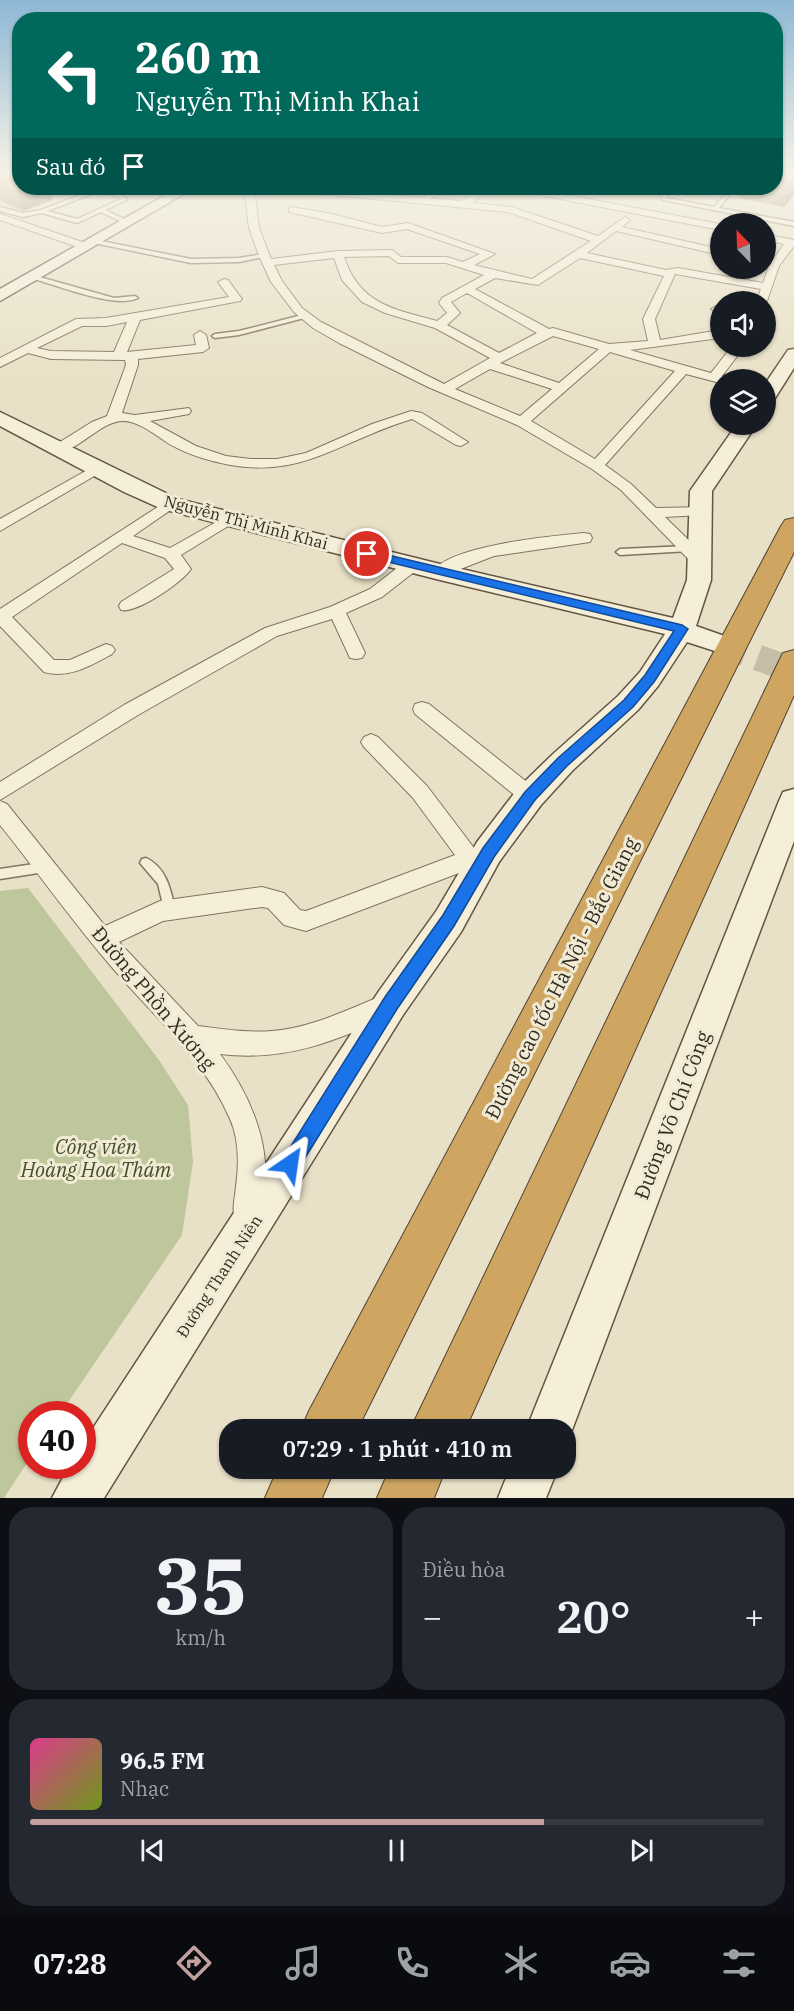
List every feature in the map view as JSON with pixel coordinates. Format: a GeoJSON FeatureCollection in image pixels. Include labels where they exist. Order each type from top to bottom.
{"type":"FeatureCollection","features":[{"type":"Feature","properties":{"kind":"highway","name":"Đường cao tốc Hà Nội - Bắc Giang"},"geometry":{"type":"LineString","coordinates":[[334,1419],[794,526]]}},
{"type":"Feature","properties":{"kind":"highway"},"geometry":{"type":"LineString","coordinates":[[442,1419],[794,661]]}},
{"type":"Feature","properties":{"kind":"highway"},"geometry":{"type":"LineString","coordinates":[[293,1498],[302,1479]]}},
{"type":"Feature","properties":{"kind":"highway"},"geometry":{"type":"LineString","coordinates":[[405,1498],[414,1479]]}},
{"type":"Feature","properties":{"kind":"street"},"geometry":{"type":"LineString","coordinates":[[71,239],[91,245]]}},
{"type":"Feature","properties":{"kind":"street"},"geometry":{"type":"LineString","coordinates":[[0,296],[36,278],[101,239]]}},
{"type":"Feature","properties":{"kind":"street"},"geometry":{"type":"LineString","coordinates":[[258,239],[277,282],[298,310],[306,316],[343,340],[522,422],[597,466],[626,487],[693,555]]}},
{"type":"Feature","properties":{"kind":"street"},"geometry":{"type":"LineString","coordinates":[[446,239],[490,254],[464,265]]}},
{"type":"Feature","properties":{"kind":"street"},"geometry":{"type":"LineString","coordinates":[[653,239],[710,250]]}},
{"type":"Feature","properties":{"kind":"street"},"geometry":{"type":"LineString","coordinates":[[776,239],[792,242]]}},
{"type":"Feature","properties":{"kind":"street"},"geometry":{"type":"LineString","coordinates":[[505,299],[534,283],[599,240]]}},
{"type":"Feature","properties":{"kind":"street"},"geometry":{"type":"LineString","coordinates":[[776,257],[792,242]]}},
{"type":"Feature","properties":{"kind":"street"},"geometry":{"type":"LineString","coordinates":[[266,259],[392,253],[398,260],[438,259],[534,283]]}},
{"type":"Feature","properties":{"kind":"street"},"geometry":{"type":"LineString","coordinates":[[338,254],[346,279],[355,290],[373,303],[390,313],[439,325],[496,362],[561,388]]}},
{"type":"Feature","properties":{"kind":"street"},"geometry":{"type":"LineString","coordinates":[[578,254],[615,264],[670,274]]}},
{"type":"Feature","properties":{"kind":"street"},"geometry":{"type":"LineString","coordinates":[[655,344],[649,320],[671,271],[767,287]]}},
{"type":"Feature","properties":{"kind":"street"},"geometry":{"type":"LineString","coordinates":[[439,325],[454,312],[445,303],[446,300],[491,274]]}},
{"type":"Feature","properties":{"kind":"street"},"geometry":{"type":"LineString","coordinates":[[766,291],[768,279]]}},
{"type":"Feature","properties":{"kind":"street"},"geometry":{"type":"LineString","coordinates":[[0,363],[73,324],[135,317],[236,299],[224,282]]}},
{"type":"Feature","properties":{"kind":"street"},"geometry":{"type":"LineString","coordinates":[[467,289],[505,299],[547,333]]}},
{"type":"Feature","properties":{"kind":"street"},"geometry":{"type":"LineString","coordinates":[[113,419],[131,371],[125,356],[135,317]]}},
{"type":"Feature","properties":{"kind":"street"},"geometry":{"type":"LineString","coordinates":[[446,388],[547,333],[561,333],[710,376]]}},
{"type":"Feature","properties":{"kind":"street"},"geometry":{"type":"LineString","coordinates":[[26,349],[51,355],[125,356],[203,348],[200,335]]}},
{"type":"Feature","properties":{"kind":"street"},"geometry":{"type":"LineString","coordinates":[[522,422],[607,348],[710,336]]}},
{"type":"Feature","properties":{"kind":"street"},"geometry":{"type":"LineString","coordinates":[[776,380],[794,354]]}},
{"type":"Feature","properties":{"kind":"street"},"geometry":{"type":"LineString","coordinates":[[597,466],[683,369]]}},
{"type":"Feature","properties":{"kind":"street"},"geometry":{"type":"LineString","coordinates":[[60,448],[113,419],[135,419],[184,411]]}},
{"type":"Feature","properties":{"kind":"street"},"geometry":{"type":"LineString","coordinates":[[135,419],[179,444],[232,462],[279,464],[304,459],[350,437],[411,415],[417,416],[461,442]]}},
{"type":"Feature","properties":{"kind":"street","name":"Nguyễn Thị Minh Khai"},"geometry":{"type":"LineString","coordinates":[[0,418],[170,504],[440,572],[682,629],[721,644]]}},
{"type":"Feature","properties":{"kind":"street","name":"Đường Thanh Niên"},"geometry":{"type":"LineString","coordinates":[[76,1498],[240,1244],[391,1003],[449,921],[479,856],[562,762],[628,703],[649,679],[682,629],[699,580],[693,555],[701,510],[701,491],[739,435]]}},
{"type":"Feature","properties":{"kind":"street"},"geometry":{"type":"LineString","coordinates":[[4,518],[98,468]]}},
{"type":"Feature","properties":{"kind":"street"},"geometry":{"type":"LineString","coordinates":[[106,650],[72,667],[50,667],[0,617],[170,504]]}},
{"type":"Feature","properties":{"kind":"street"},"geometry":{"type":"LineString","coordinates":[[653,513],[701,510]]}},
{"type":"Feature","properties":{"kind":"street"},"geometry":{"type":"LineString","coordinates":[[171,554],[230,520]]}},
{"type":"Feature","properties":{"kind":"street"},"geometry":{"type":"LineString","coordinates":[[121,537],[171,554],[183,569],[179,575],[127,606]]}},
{"type":"Feature","properties":{"kind":"street"},"geometry":{"type":"LineString","coordinates":[[440,572],[456,562],[506,547],[584,538]]}},
{"type":"Feature","properties":{"kind":"street"},"geometry":{"type":"LineString","coordinates":[[0,792],[131,710],[244,646],[271,632],[336,611],[376,592],[412,565]]}},
{"type":"Feature","properties":{"kind":"street"},"geometry":{"type":"LineString","coordinates":[[336,611],[348,632],[356,653]]}},
{"type":"Feature","properties":{"kind":"street"},"geometry":{"type":"LineString","coordinates":[[422,709],[530,796]]}},
{"type":"Feature","properties":{"kind":"street"},"geometry":{"type":"LineString","coordinates":[[102,939],[144,918],[170,909],[271,897],[278,901],[291,919],[296,922],[306,921],[479,856],[371,741]]}},
{"type":"Feature","properties":{"kind":"street","name":"Đường Võ Chí Công"},"geometry":{"type":"LineString","coordinates":[[553,1419],[794,801]]}},
{"type":"Feature","properties":{"kind":"street","name":"Đường Phồn Xương"},"geometry":{"type":"LineString","coordinates":[[0,810],[102,939],[212,1064],[241,1114],[250,1143],[252,1178],[240,1244]]}},
{"type":"Feature","properties":{"kind":"street"},"geometry":{"type":"LineString","coordinates":[[190,1038],[255,1044],[280,1042],[338,1027],[391,1003]]}},
{"type":"Feature","properties":{"kind":"street"},"geometry":{"type":"LineString","coordinates":[[522,1498],[530,1479]]}},
{"type":"Feature","properties":{"kind":"lane"},"geometry":{"type":"LineString","coordinates":[[91,245],[191,261],[266,259]]}},
{"type":"Feature","properties":{"kind":"lane"},"geometry":{"type":"LineString","coordinates":[[36,278],[114,300],[135,298]]}},
{"type":"Feature","properties":{"kind":"lane"},"geometry":{"type":"LineString","coordinates":[[215,336],[239,333],[306,316]]}},
{"type":"Feature","properties":{"kind":"lane"},"geometry":{"type":"LineString","coordinates":[[620,552],[693,555]]}},
{"type":"Feature","properties":{"kind":"lane"},"geometry":{"type":"LineString","coordinates":[[146,863],[163,882],[170,909]]}},
{"type":"Feature","properties":{"kind":"lane"},"geometry":{"type":"LineString","coordinates":[[0,874],[47,867]]}},
{"type":"Feature","properties":{"kind":"green space","name":"Công viên Hoàng Hoa Thám"},"geometry":{"type":"Polygon","coordinates":[[[28,888],[159,1060],[188,1105],[193,1162],[182,1235],[69,1401],[18,1401],[18,1477],[4,1498],[0,1498],[0,891],[28,888]]]}},
{"type":"Feature","properties":{"kind":"tunnel"},"geometry":{"type":"LineString","coordinates":[[721,644],[794,671]]}},
{"type":"Feature","properties":{"kind":"route"},"geometry":{"type":"LineString","coordinates":[[290,1164],[391,1003],[449,921],[489,852],[530,796],[562,762],[628,703],[649,679],[682,629],[367,554]]}}]}
